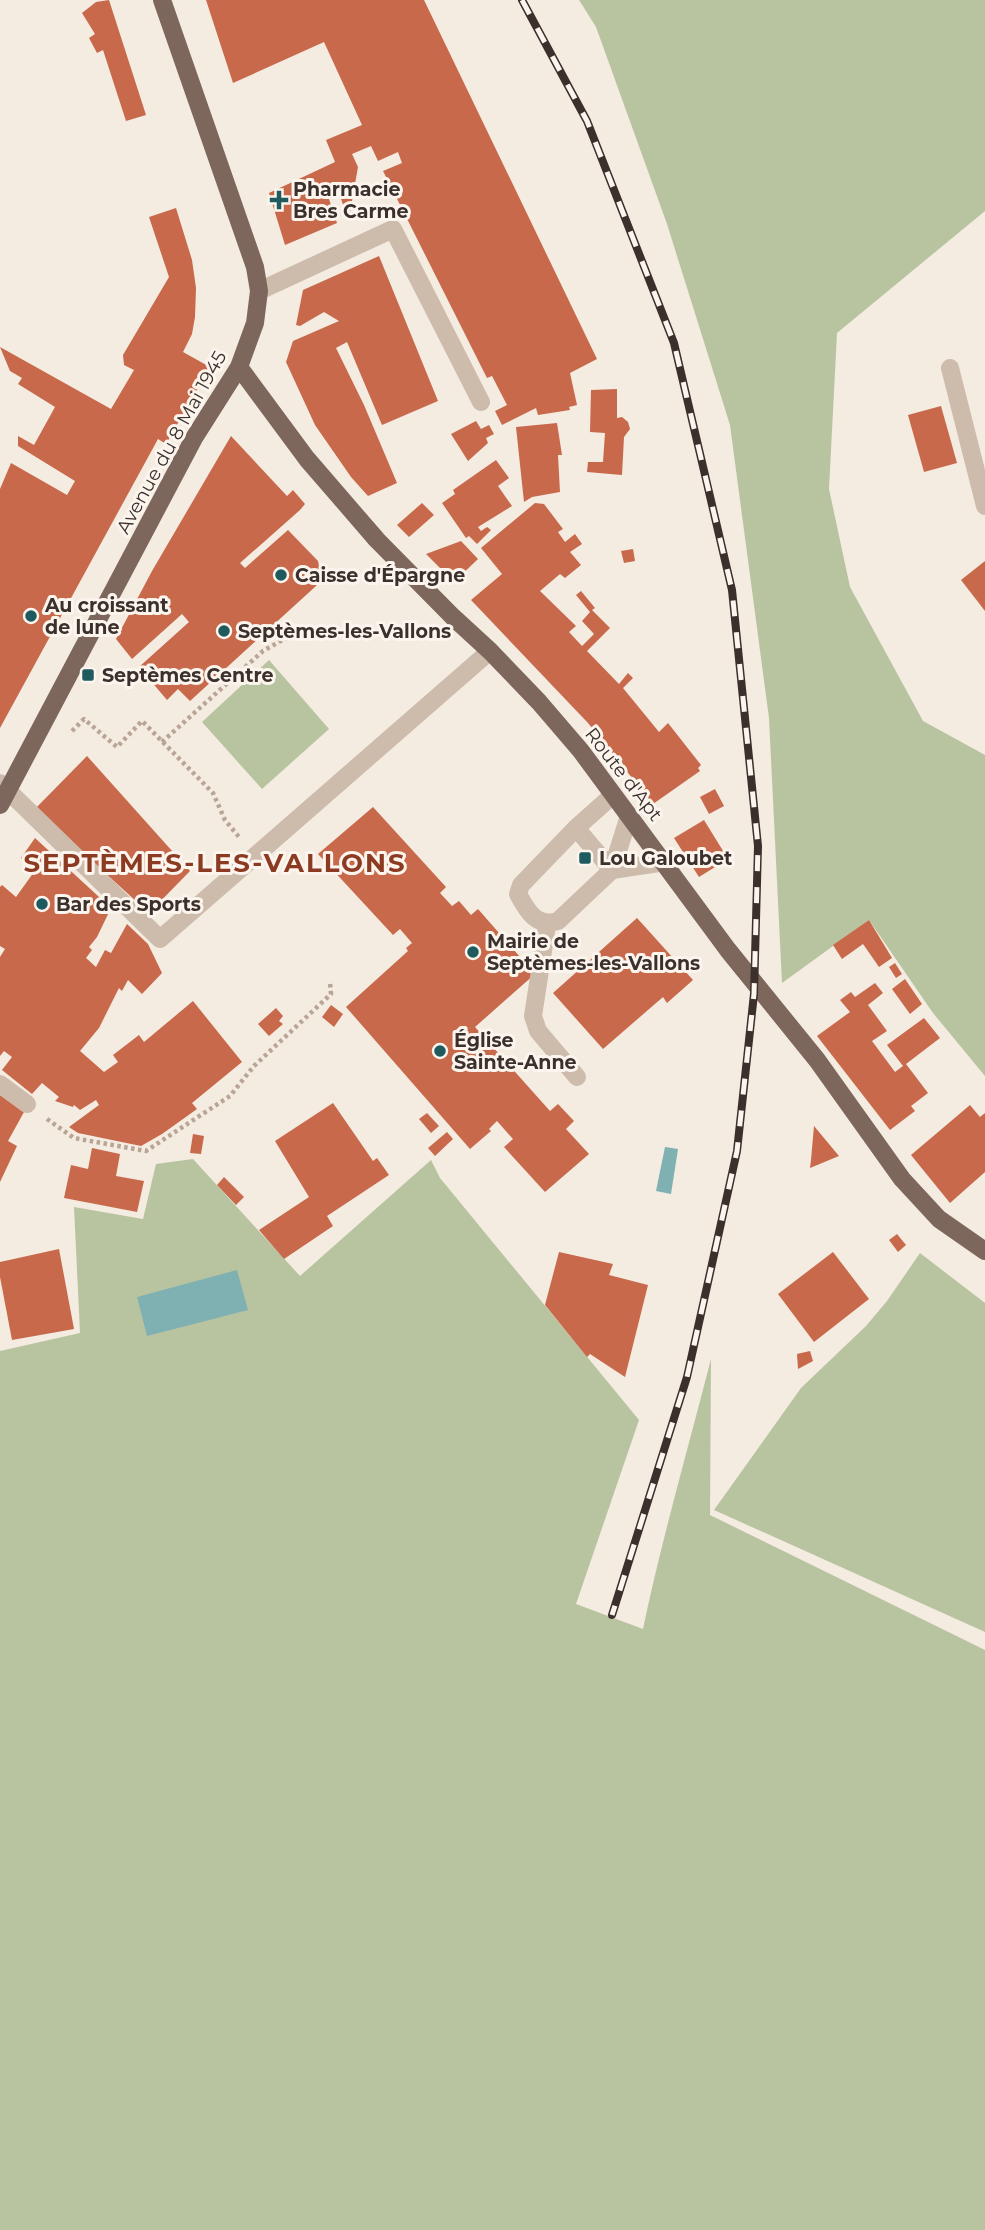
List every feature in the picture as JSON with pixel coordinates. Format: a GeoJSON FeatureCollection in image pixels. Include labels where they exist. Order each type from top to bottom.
{"type":"FeatureCollection","features":[{"type":"Feature","properties":{"kind":"main road","name":"Avenue du 8 Mai 1945"},"geometry":{"type":"LineString","coordinates":[[3,793],[194,438],[239,367],[255,323],[258,291],[255,267],[162,0]]}},
{"type":"Feature","properties":{"kind":"main road","name":"Route d'Apt"},"geometry":{"type":"LineString","coordinates":[[239,367],[307,459],[377,540],[490,651],[581,751],[728,950],[817,1060],[902,1179],[940,1219],[985,1251]]}},
{"type":"Feature","properties":{"kind":"street"},"geometry":{"type":"LineString","coordinates":[[258,291],[393,229],[481,402]]}},
{"type":"Feature","properties":{"kind":"street"},"geometry":{"type":"LineString","coordinates":[[950,368],[985,506]]}},
{"type":"Feature","properties":{"kind":"street"},"geometry":{"type":"LineString","coordinates":[[3,793],[160,939],[490,651]]}},
{"type":"Feature","properties":{"kind":"street"},"geometry":{"type":"LineString","coordinates":[[613,795],[576,828],[521,885],[518,894],[539,922],[547,925],[558,921],[612,870],[629,816]]}},
{"type":"Feature","properties":{"kind":"street"},"geometry":{"type":"LineString","coordinates":[[576,828],[612,870]]}},
{"type":"Feature","properties":{"kind":"street"},"geometry":{"type":"LineString","coordinates":[[612,870],[665,862]]}},
{"type":"Feature","properties":{"kind":"street"},"geometry":{"type":"LineString","coordinates":[[547,925],[533,1016],[538,1031],[577,1077]]}},
{"type":"Feature","properties":{"kind":"street"},"geometry":{"type":"LineString","coordinates":[[0,1084],[27,1104]]}},
{"type":"Feature","properties":{"kind":"path"},"geometry":{"type":"LineString","coordinates":[[162,742],[263,651],[302,629]]}},
{"type":"Feature","properties":{"kind":"path"},"geometry":{"type":"LineString","coordinates":[[36,736],[56,748],[84,719],[117,747],[142,721],[213,793],[225,820],[255,856]]}},
{"type":"Feature","properties":{"kind":"path"},"geometry":{"type":"LineString","coordinates":[[74,1138],[146,1151],[230,1096],[254,1066],[331,994],[330,982]]}},
{"type":"Feature","properties":{"kind":"green space"},"geometry":{"type":"Polygon","coordinates":[[[579,0],[985,0],[985,211],[837,333],[829,489],[850,587],[923,721],[985,755],[985,1076],[933,1013],[869,920],[782,983],[769,718],[730,425],[667,224],[596,27],[579,0]]]}},
{"type":"Feature","properties":{"kind":"green space"},"geometry":{"type":"Polygon","coordinates":[[[269,660],[329,729],[262,789],[202,722],[269,660]]]}},
{"type":"Feature","properties":{"kind":"green space"},"geometry":{"type":"Polygon","coordinates":[[[193,1159],[300,1276],[431,1160],[440,1178],[639,1420],[576,1604],[643,1629],[711,1359],[710,1515],[985,1650],[985,2230],[0,2230],[0,1351],[80,1333],[74,1207],[143,1219],[156,1164],[193,1159]]]}},
{"type":"Feature","properties":{"kind":"green space"},"geometry":{"type":"Polygon","coordinates":[[[920,1253],[985,1303],[985,1632],[714,1510],[801,1388],[866,1326],[920,1253]]]}},
{"type":"Feature","properties":{"kind":"water"},"geometry":{"type":"Polygon","coordinates":[[[665,1147],[678,1149],[671,1194],[656,1191],[665,1147]]]}},
{"type":"Feature","properties":{"kind":"water"},"geometry":{"type":"Polygon","coordinates":[[[237,1270],[248,1310],[147,1336],[137,1297],[237,1270]]]}},
{"type":"Feature","properties":{"kind":"building"},"geometry":{"type":"Polygon","coordinates":[[[109,0],[146,115],[126,121],[103,50],[97,53],[89,38],[95,34],[82,13],[96,2],[109,0]]]}},
{"type":"Feature","properties":{"kind":"building"},"geometry":{"type":"Polygon","coordinates":[[[206,0],[424,0],[597,359],[570,373],[577,405],[569,407],[570,410],[538,415],[536,408],[502,425],[495,411],[507,405],[492,376],[487,378],[383,171],[402,163],[398,152],[378,161],[371,146],[352,154],[358,167],[349,218],[339,192],[328,196],[337,223],[285,245],[269,193],[335,162],[326,140],[362,125],[324,42],[233,83],[206,0]]]}},
{"type":"Feature","properties":{"kind":"building"},"geometry":{"type":"Polygon","coordinates":[[[176,208],[192,260],[196,288],[192,334],[183,352],[210,367],[166,444],[158,439],[0,728],[0,489],[11,463],[67,495],[75,481],[18,446],[18,436],[34,445],[55,407],[18,384],[22,378],[10,371],[0,347],[111,409],[134,370],[124,365],[123,355],[169,277],[149,217],[176,208]]]}},
{"type":"Feature","properties":{"kind":"building"},"geometry":{"type":"Polygon","coordinates":[[[379,256],[438,401],[382,425],[347,342],[336,348],[397,483],[368,496],[351,477],[315,425],[286,362],[293,341],[339,321],[324,312],[300,326],[296,325],[303,290],[379,256]]]}},
{"type":"Feature","properties":{"kind":"building"},"geometry":{"type":"Polygon","coordinates":[[[617,389],[617,418],[622,417],[628,422],[630,429],[624,437],[622,475],[587,472],[588,462],[603,462],[605,433],[590,432],[591,390],[617,389]]]}},
{"type":"Feature","properties":{"kind":"building"},"geometry":{"type":"Polygon","coordinates":[[[941,406],[957,463],[924,472],[908,415],[941,406]]]}},
{"type":"Feature","properties":{"kind":"building"},"geometry":{"type":"Polygon","coordinates":[[[476,421],[481,429],[489,425],[494,434],[486,438],[488,443],[468,461],[451,434],[476,421]]]}},
{"type":"Feature","properties":{"kind":"building"},"geometry":{"type":"Polygon","coordinates":[[[557,423],[562,455],[558,455],[560,492],[532,497],[524,502],[516,427],[557,423]]]}},
{"type":"Feature","properties":{"kind":"building"},"geometry":{"type":"Polygon","coordinates":[[[231,436],[287,496],[293,490],[305,504],[240,563],[245,568],[288,530],[318,561],[321,577],[316,586],[190,701],[178,689],[167,700],[139,667],[189,622],[182,614],[132,659],[116,639],[152,571],[231,436]]]}},
{"type":"Feature","properties":{"kind":"building"},"geometry":{"type":"Polygon","coordinates":[[[496,460],[509,478],[498,486],[512,506],[478,527],[481,531],[487,527],[491,530],[477,544],[469,536],[466,538],[442,503],[455,494],[453,490],[496,460]]]}},
{"type":"Feature","properties":{"kind":"building"},"geometry":{"type":"Polygon","coordinates":[[[422,503],[434,515],[409,537],[397,525],[422,503]]]}},
{"type":"Feature","properties":{"kind":"building"},"geometry":{"type":"Polygon","coordinates":[[[535,503],[544,504],[563,529],[558,532],[565,542],[575,534],[582,544],[570,552],[581,565],[565,578],[560,574],[540,591],[576,626],[569,632],[582,646],[594,634],[582,621],[590,612],[576,595],[581,591],[595,608],[592,610],[610,628],[587,651],[619,684],[628,673],[633,678],[623,688],[659,732],[668,723],[701,765],[698,768],[700,771],[653,804],[588,723],[471,600],[502,574],[481,548],[535,503]]]}},
{"type":"Feature","properties":{"kind":"building"},"geometry":{"type":"Polygon","coordinates":[[[461,541],[478,559],[454,582],[426,554],[461,541]]]}},
{"type":"Feature","properties":{"kind":"building"},"geometry":{"type":"Polygon","coordinates":[[[633,549],[635,561],[624,563],[621,551],[633,549]]]}},
{"type":"Feature","properties":{"kind":"building"},"geometry":{"type":"Polygon","coordinates":[[[985,561],[985,611],[961,580],[985,561]]]}},
{"type":"Feature","properties":{"kind":"building"},"geometry":{"type":"Polygon","coordinates":[[[87,756],[190,871],[149,913],[35,809],[87,756]]]}},
{"type":"Feature","properties":{"kind":"building"},"geometry":{"type":"Polygon","coordinates":[[[715,789],[724,806],[709,814],[700,797],[715,789]]]}},
{"type":"Feature","properties":{"kind":"building"},"geometry":{"type":"Polygon","coordinates":[[[373,807],[446,887],[440,893],[452,906],[459,901],[471,915],[478,909],[535,974],[475,1027],[550,1111],[558,1104],[574,1121],[566,1129],[589,1154],[545,1192],[504,1147],[513,1139],[497,1121],[489,1129],[491,1131],[470,1149],[346,1007],[408,951],[406,948],[412,943],[400,929],[393,935],[318,854],[373,807]]]}},
{"type":"Feature","properties":{"kind":"building"},"geometry":{"type":"Polygon","coordinates":[[[704,820],[728,859],[699,877],[674,838],[704,820]]]}},
{"type":"Feature","properties":{"kind":"building"},"geometry":{"type":"Polygon","coordinates":[[[35,838],[111,908],[89,947],[92,950],[86,958],[96,967],[105,950],[111,953],[127,924],[148,944],[162,973],[142,994],[128,980],[122,991],[119,988],[99,1028],[80,1051],[104,1072],[118,1062],[113,1055],[139,1035],[144,1042],[193,1001],[242,1062],[192,1103],[197,1109],[141,1146],[78,1133],[69,1127],[99,1105],[96,1100],[80,1110],[74,1105],[73,1107],[55,1101],[59,1097],[42,1083],[32,1094],[2,1070],[12,1057],[4,1051],[0,1056],[0,957],[5,949],[0,946],[0,887],[2,885],[16,897],[34,872],[21,858],[35,838]]]}},
{"type":"Feature","properties":{"kind":"building"},"geometry":{"type":"Polygon","coordinates":[[[637,918],[693,980],[667,1003],[663,997],[603,1049],[553,993],[637,918]]]}},
{"type":"Feature","properties":{"kind":"building"},"geometry":{"type":"Polygon","coordinates":[[[869,920],[892,958],[879,967],[863,944],[842,959],[833,945],[869,920]]]}},
{"type":"Feature","properties":{"kind":"building"},"geometry":{"type":"Polygon","coordinates":[[[895,963],[902,974],[896,978],[889,967],[895,963]]]}},
{"type":"Feature","properties":{"kind":"building"},"geometry":{"type":"Polygon","coordinates":[[[905,979],[922,1004],[910,1014],[892,989],[905,979]]]}},
{"type":"Feature","properties":{"kind":"building"},"geometry":{"type":"Polygon","coordinates":[[[875,983],[883,993],[868,1005],[887,1031],[872,1041],[895,1072],[903,1066],[887,1045],[924,1018],[940,1038],[906,1064],[928,1093],[911,1106],[915,1111],[890,1130],[817,1036],[850,1012],[840,1000],[851,992],[855,997],[875,983]]]}},
{"type":"Feature","properties":{"kind":"building"},"geometry":{"type":"Polygon","coordinates":[[[331,1005],[343,1014],[334,1027],[322,1017],[331,1005]]]}},
{"type":"Feature","properties":{"kind":"building"},"geometry":{"type":"Polygon","coordinates":[[[276,1008],[283,1016],[279,1021],[283,1024],[269,1036],[258,1024],[276,1008]]]}},
{"type":"Feature","properties":{"kind":"building"},"geometry":{"type":"Polygon","coordinates":[[[0,1095],[24,1112],[8,1141],[17,1146],[0,1182],[0,1095]]]}},
{"type":"Feature","properties":{"kind":"building"},"geometry":{"type":"Polygon","coordinates":[[[333,1103],[373,1161],[377,1158],[389,1175],[327,1216],[333,1226],[284,1259],[259,1230],[309,1197],[275,1141],[333,1103]]]}},
{"type":"Feature","properties":{"kind":"building"},"geometry":{"type":"Polygon","coordinates":[[[970,1105],[980,1117],[985,1113],[985,1172],[950,1203],[911,1155],[970,1105]]]}},
{"type":"Feature","properties":{"kind":"building"},"geometry":{"type":"Polygon","coordinates":[[[427,1113],[439,1126],[431,1133],[419,1119],[427,1113]]]}},
{"type":"Feature","properties":{"kind":"building"},"geometry":{"type":"Polygon","coordinates":[[[814,1126],[839,1156],[810,1168],[811,1160],[814,1126]]]}},
{"type":"Feature","properties":{"kind":"building"},"geometry":{"type":"Polygon","coordinates":[[[447,1132],[453,1139],[435,1156],[428,1148],[447,1132]]]}},
{"type":"Feature","properties":{"kind":"building"},"geometry":{"type":"Polygon","coordinates":[[[193,1134],[204,1136],[201,1154],[190,1153],[193,1134]]]}},
{"type":"Feature","properties":{"kind":"building"},"geometry":{"type":"Polygon","coordinates":[[[92,1148],[120,1154],[116,1176],[144,1181],[137,1212],[64,1198],[71,1165],[88,1169],[92,1148]]]}},
{"type":"Feature","properties":{"kind":"building"},"geometry":{"type":"Polygon","coordinates":[[[224,1177],[244,1197],[236,1205],[217,1185],[224,1177]]]}},
{"type":"Feature","properties":{"kind":"building"},"geometry":{"type":"Polygon","coordinates":[[[897,1234],[906,1245],[898,1252],[889,1240],[897,1234]]]}},
{"type":"Feature","properties":{"kind":"building"},"geometry":{"type":"Polygon","coordinates":[[[59,1249],[74,1329],[12,1340],[0,1277],[0,1262],[59,1249]]]}},
{"type":"Feature","properties":{"kind":"building"},"geometry":{"type":"Polygon","coordinates":[[[559,1252],[613,1264],[609,1275],[648,1285],[625,1377],[590,1354],[587,1357],[545,1305],[559,1252]]]}},
{"type":"Feature","properties":{"kind":"building"},"geometry":{"type":"Polygon","coordinates":[[[833,1252],[869,1299],[814,1342],[778,1294],[833,1252]]]}},
{"type":"Feature","properties":{"kind":"building"},"geometry":{"type":"Polygon","coordinates":[[[810,1351],[813,1361],[798,1369],[797,1354],[810,1351]]]}},
{"type":"Feature","properties":{"kind":"railway"},"geometry":{"type":"LineString","coordinates":[[522,0],[587,121],[674,343],[732,590],[758,846],[754,994],[737,1151],[687,1377],[612,1615]]}},
{"type":"Feature","properties":{"kind":"place","name":"Pharmacie Bres Carme"},"geometry":{"type":"Point","coordinates":[279,200]}},
{"type":"Feature","properties":{"kind":"place","name":"Caisse d'Épargne"},"geometry":{"type":"Point","coordinates":[281,575]}},
{"type":"Feature","properties":{"kind":"place","name":"Au croissant de lune"},"geometry":{"type":"Point","coordinates":[31,616]}},
{"type":"Feature","properties":{"kind":"place","name":"Septèmes-les-Vallons"},"geometry":{"type":"Point","coordinates":[224,631]}},
{"type":"Feature","properties":{"kind":"place","name":"Septèmes Centre"},"geometry":{"type":"Point","coordinates":[88,675]}},
{"type":"Feature","properties":{"kind":"place","name":"Lou Galoubet"},"geometry":{"type":"Point","coordinates":[585,858]}},
{"type":"Feature","properties":{"kind":"place","name":"Bar des Sports"},"geometry":{"type":"Point","coordinates":[42,904]}},
{"type":"Feature","properties":{"kind":"place","name":"Mairie de Septèmes-les-Vallons"},"geometry":{"type":"Point","coordinates":[473,952]}},
{"type":"Feature","properties":{"kind":"place","name":"Église Sainte-Anne"},"geometry":{"type":"Point","coordinates":[440,1051]}},
{"type":"Feature","properties":{"kind":"district","name":"SEPTÈMES-LES-VALLONS"},"geometry":{"type":"Point","coordinates":[215,863]}}]}
